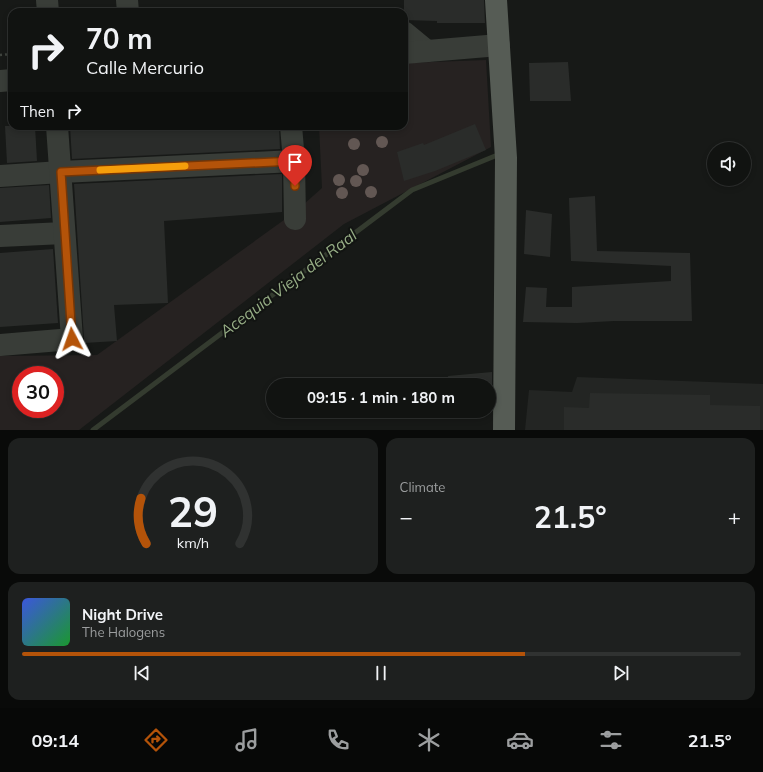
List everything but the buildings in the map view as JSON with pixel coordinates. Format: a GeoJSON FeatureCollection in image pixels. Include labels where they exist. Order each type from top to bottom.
{"type":"FeatureCollection","features":[{"type":"Feature","properties":{"kind":"main road"},"geometry":{"type":"LineString","coordinates":[[496,0],[506,158],[504,430]]}},
{"type":"Feature","properties":{"kind":"street"},"geometry":{"type":"LineString","coordinates":[[408,35],[427,51]]}},
{"type":"Feature","properties":{"kind":"street"},"geometry":{"type":"LineString","coordinates":[[408,53],[499,46]]}},
{"type":"Feature","properties":{"kind":"street"},"geometry":{"type":"LineString","coordinates":[[0,345],[72,339],[57,130]]}},
{"type":"Feature","properties":{"kind":"street"},"geometry":{"type":"LineString","coordinates":[[291,130],[294,161],[295,219]]}},
{"type":"Feature","properties":{"kind":"street"},"geometry":{"type":"LineString","coordinates":[[0,176],[294,161]]}},
{"type":"Feature","properties":{"kind":"street"},"geometry":{"type":"LineString","coordinates":[[0,236],[64,233]]}},
{"type":"Feature","properties":{"kind":"shaded area"},"geometry":{"type":"Polygon","coordinates":[[[486,60],[491,147],[344,224],[79,430],[0,430],[0,356],[97,355],[295,212],[322,188],[319,130],[408,130],[408,63],[486,60]]]}},
{"type":"Feature","properties":{"kind":"shaded area"},"geometry":{"type":"Polygon","coordinates":[[[577,377],[763,384],[763,430],[525,430],[529,390],[572,392],[577,377]]]}},
{"type":"Feature","properties":{"kind":"waterway","name":"Acequia Vieja del Raal"},"geometry":{"type":"LineString","coordinates":[[93,430],[412,190],[495,156]]}},
{"type":"Feature","properties":{"kind":"slow traffic"},"geometry":{"type":"LineString","coordinates":[[100,170],[185,166]]}},
{"type":"Feature","properties":{"kind":"route"},"geometry":{"type":"LineString","coordinates":[[72,339],[61,172],[294,161],[295,186]]}}]}
